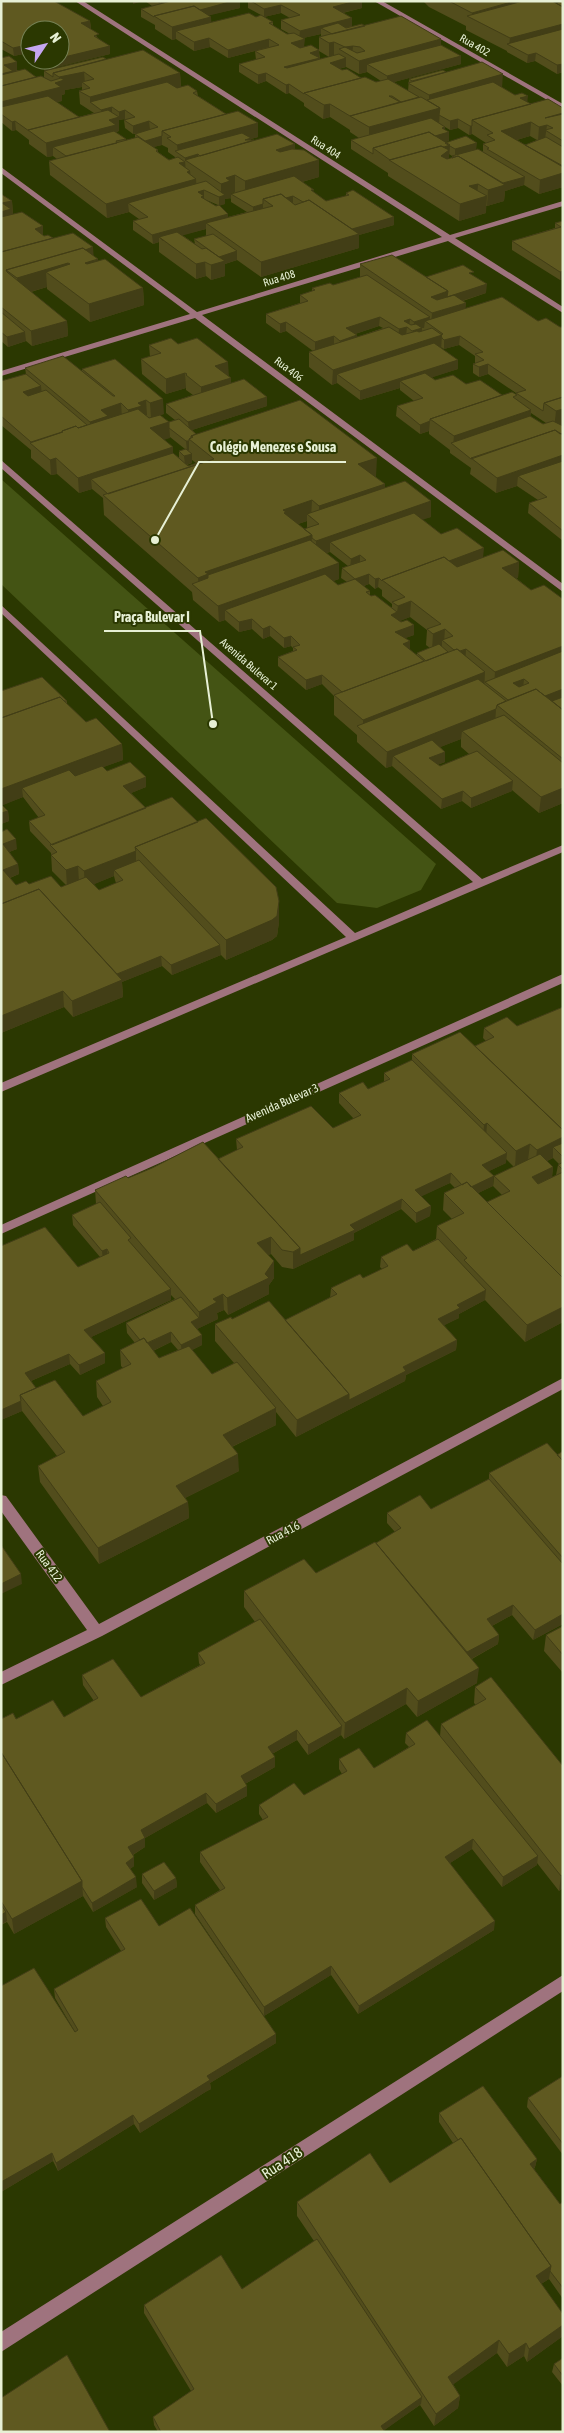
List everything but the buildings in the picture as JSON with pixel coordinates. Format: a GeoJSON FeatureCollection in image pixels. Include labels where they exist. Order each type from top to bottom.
{"type":"FeatureCollection","features":[{"type":"Feature","properties":{"kind":"street","name":"Rua 404"},"geometry":{"type":"LineString","coordinates":[[78,1],[563,311]]}},
{"type":"Feature","properties":{"kind":"street","name":"Rua 402"},"geometry":{"type":"LineString","coordinates":[[377,1],[563,106]]}},
{"type":"Feature","properties":{"kind":"street","name":"Rua 406"},"geometry":{"type":"LineString","coordinates":[[1,169],[563,589]]}},
{"type":"Feature","properties":{"kind":"street","name":"Rua 408"},"geometry":{"type":"LineString","coordinates":[[1,374],[563,203]]}},
{"type":"Feature","properties":{"kind":"street","name":"Avenida Bulevar 1"},"geometry":{"type":"LineString","coordinates":[[1,464],[481,884]]}},
{"type":"Feature","properties":{"kind":"street"},"geometry":{"type":"LineString","coordinates":[[1,608],[354,938]]}},
{"type":"Feature","properties":{"kind":"street"},"geometry":{"type":"LineString","coordinates":[[1,1088],[563,848]]}},
{"type":"Feature","properties":{"kind":"street","name":"Avenida Bulevar 3"},"geometry":{"type":"LineString","coordinates":[[1,1230],[563,978]]}},
{"type":"Feature","properties":{"kind":"street","name":"Rua 416"},"geometry":{"type":"LineString","coordinates":[[1,1679],[97,1632],[563,1383]]}},
{"type":"Feature","properties":{"kind":"street","name":"Rua 412"},"geometry":{"type":"LineString","coordinates":[[1,1500],[97,1632]]}},
{"type":"Feature","properties":{"kind":"street","name":"Rua 418"},"geometry":{"type":"LineString","coordinates":[[1,2343],[563,1982]]}},
{"type":"Feature","properties":{"kind":"green space"},"geometry":{"type":"Polygon","coordinates":[[[1,479],[436,864],[421,890],[377,908],[337,903],[1,584],[1,479]]]}},
{"type":"Feature","properties":{"kind":"place","name":"Colégio Menezes e Sousa"},"geometry":{"type":"Point","coordinates":[155,540]}},
{"type":"Feature","properties":{"kind":"place","name":"Praça Bulevar I"},"geometry":{"type":"Point","coordinates":[213,724]}}]}
